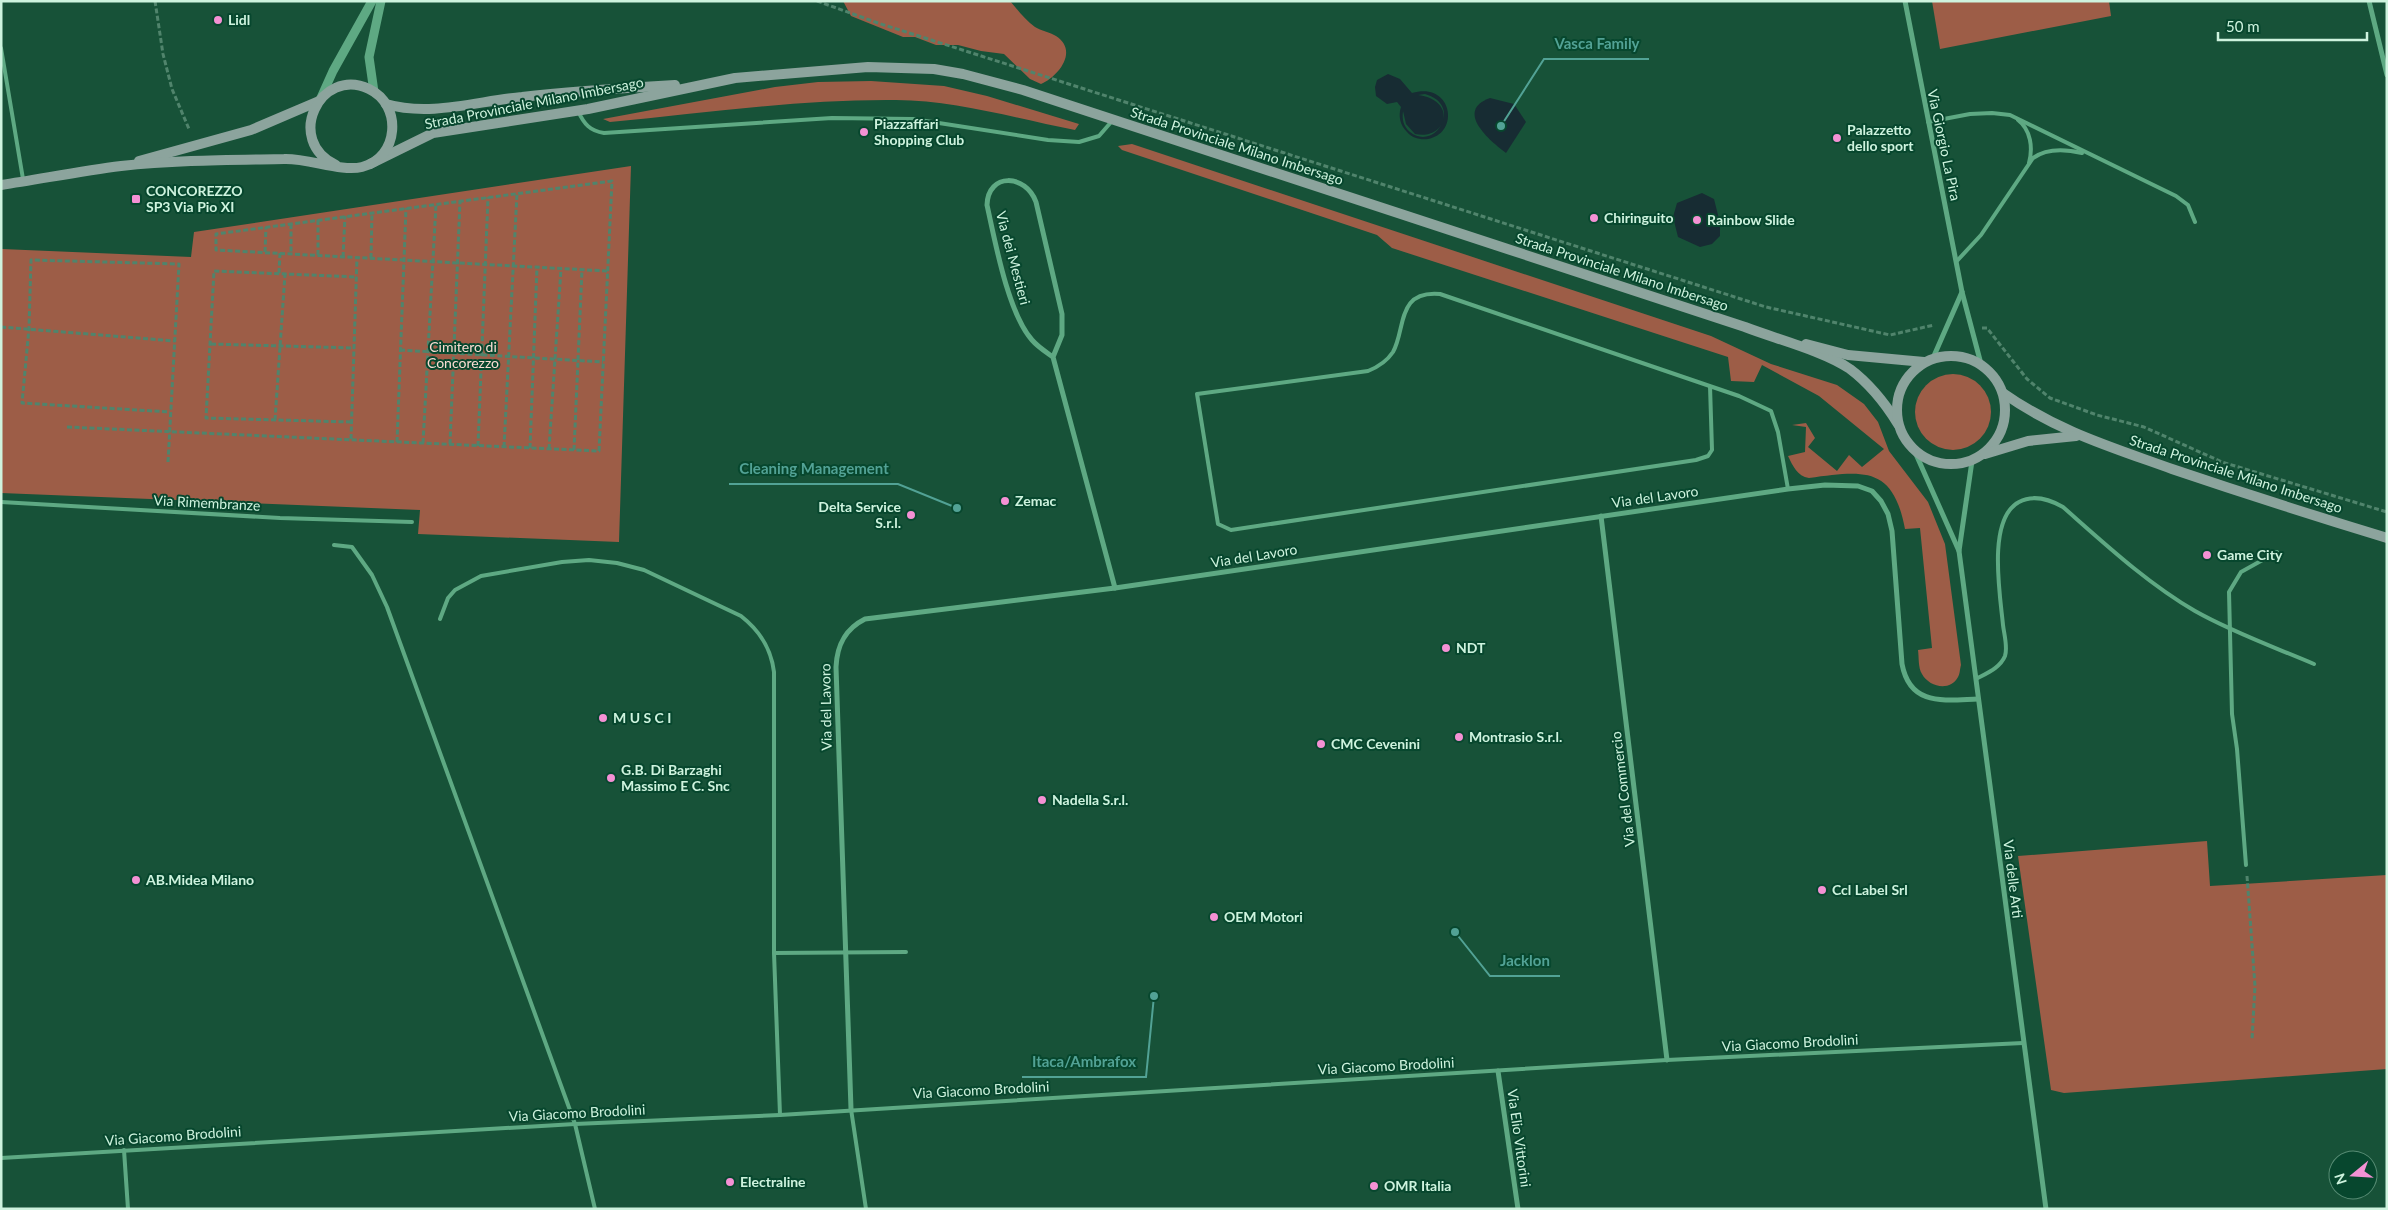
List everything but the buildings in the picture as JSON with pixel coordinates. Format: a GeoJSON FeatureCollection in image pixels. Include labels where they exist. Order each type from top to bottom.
{"type":"FeatureCollection","features":[{"type":"Feature","properties":{"kind":"main road","name":"Strada Provinciale Milano Imbersago"},"geometry":{"type":"LineString","coordinates":[[386,104],[408,109],[429,109],[520,97],[708,82],[758,75],[844,68],[892,66],[955,72],[992,81],[1113,119],[1745,327],[1836,361],[1850,369],[1876,393],[1898,424]]}},
{"type":"Feature","properties":{"kind":"main road","name":"Strada Provinciale Milano Imbersago"},"geometry":{"type":"LineString","coordinates":[[370,164],[433,133],[578,111],[708,82]]}},
{"type":"Feature","properties":{"kind":"main road"},"geometry":{"type":"LineString","coordinates":[[1,185],[121,166],[251,130],[320,100],[334,89],[347,86],[363,87],[374,92],[386,104],[392,118],[392,134],[386,150],[370,164],[353,168],[294,158],[121,166]]}},
{"type":"Feature","properties":{"kind":"main road"},"geometry":{"type":"LineString","coordinates":[[320,100],[311,116],[311,135],[319,153],[336,165]]}},
{"type":"Feature","properties":{"kind":"main road","name":"Strada Provinciale Milano Imbersago"},"geometry":{"type":"LineString","coordinates":[[1745,327],[1848,355],[1929,360]]}},
{"type":"Feature","properties":{"kind":"main road"},"geometry":{"type":"LineString","coordinates":[[1950,355],[1966,357],[1981,364],[1994,377],[2002,393],[2005,410],[2003,427],[1994,443],[1982,455],[1972,461],[1951,465],[1929,460],[1915,452],[1905,439],[1898,424],[1896,406],[1900,389],[1910,374],[1929,360],[1950,355]]}},
{"type":"Feature","properties":{"kind":"main road","name":"Strada Provinciale Milano Imbersago"},"geometry":{"type":"LineString","coordinates":[[2002,393],[2029,411],[2076,436],[2251,496],[2387,538]]}},
{"type":"Feature","properties":{"kind":"main road","name":"Strada Provinciale Milano Imbersago"},"geometry":{"type":"LineString","coordinates":[[1982,455],[2028,441],[2076,436]]}},
{"type":"Feature","properties":{"kind":"street"},"geometry":{"type":"LineString","coordinates":[[320,100],[333,71],[372,1]]}},
{"type":"Feature","properties":{"kind":"street"},"geometry":{"type":"LineString","coordinates":[[374,92],[369,56],[381,1]]}},
{"type":"Feature","properties":{"kind":"street","name":"Via Giorgio La Pira"},"geometry":{"type":"LineString","coordinates":[[1905,1],[1962,292],[1981,364]]}},
{"type":"Feature","properties":{"kind":"street"},"geometry":{"type":"LineString","coordinates":[[2369,1],[2387,75]]}},
{"type":"Feature","properties":{"kind":"street","name":"Via dei Mestieri"},"geometry":{"type":"LineString","coordinates":[[1005,181],[1018,182],[1024,186],[1029,190],[1036,202],[1062,314],[1062,335],[1053,357],[1032,340],[1022,326],[1012,303],[987,205],[990,191],[997,184],[1005,181]]}},
{"type":"Feature","properties":{"kind":"street"},"geometry":{"type":"LineString","coordinates":[[1929,360],[1948,325],[1962,292]]}},
{"type":"Feature","properties":{"kind":"street"},"geometry":{"type":"LineString","coordinates":[[1053,357],[1115,588]]}},
{"type":"Feature","properties":{"kind":"street","name":"Via delle Arti"},"geometry":{"type":"LineString","coordinates":[[1915,452],[1959,551]]}},
{"type":"Feature","properties":{"kind":"street","name":"Via delle Arti"},"geometry":{"type":"LineString","coordinates":[[1972,461],[1959,551],[2046,1209]]}},
{"type":"Feature","properties":{"kind":"street","name":"Via del Lavoro"},"geometry":{"type":"LineString","coordinates":[[851,1109],[836,656],[845,634],[854,624],[876,616],[1115,588],[1788,489],[1825,485],[1858,486],[1872,491],[1881,500],[1888,514],[1892,531],[1902,664],[1909,682],[1923,696],[1935,700],[1978,699]]}},
{"type":"Feature","properties":{"kind":"street","name":"Via del Commercio"},"geometry":{"type":"LineString","coordinates":[[1601,516],[1668,1060]]}},
{"type":"Feature","properties":{"kind":"street","name":"Via Elio Vittorini"},"geometry":{"type":"LineString","coordinates":[[1498,1071],[1518,1209]]}},
{"type":"Feature","properties":{"kind":"lane"},"geometry":{"type":"LineString","coordinates":[[1,48],[23,182]]}},
{"type":"Feature","properties":{"kind":"lane"},"geometry":{"type":"LineString","coordinates":[[578,111],[589,128],[595,132],[604,133],[832,118],[913,118],[1064,142],[1079,142],[1099,136],[1113,119]]}},
{"type":"Feature","properties":{"kind":"lane"},"geometry":{"type":"LineString","coordinates":[[1928,122],[1970,114],[1992,113],[2010,115],[2086,154],[2176,196],[2188,205],[2195,222]]}},
{"type":"Feature","properties":{"kind":"lane"},"geometry":{"type":"LineString","coordinates":[[2010,115],[2024,125],[2027,131],[2031,148],[2028,166]]}},
{"type":"Feature","properties":{"kind":"lane"},"geometry":{"type":"LineString","coordinates":[[1956,262],[1981,235],[2038,154],[2070,150],[2086,154]]}},
{"type":"Feature","properties":{"kind":"lane"},"geometry":{"type":"LineString","coordinates":[[1710,386],[1712,450],[1708,456],[1696,460],[1231,530],[1218,524],[1197,394],[1368,371],[1384,363],[1393,352],[1402,316],[1410,305],[1420,297],[1433,294],[1710,386],[1739,396],[1771,411],[1778,432],[1788,489]]}},
{"type":"Feature","properties":{"kind":"lane"},"geometry":{"type":"LineString","coordinates":[[1976,679],[1997,667],[2006,652],[1999,582],[2000,533],[2007,512],[2012,506],[2030,498],[2046,499],[2063,507],[2129,564],[2171,596],[2229,627],[2314,664]]}},
{"type":"Feature","properties":{"kind":"lane","name":"Via Rimembranze"},"geometry":{"type":"LineString","coordinates":[[1,502],[280,518],[412,522]]}},
{"type":"Feature","properties":{"kind":"lane"},"geometry":{"type":"LineString","coordinates":[[334,545],[352,547],[372,575],[387,607],[575,1124],[595,1209]]}},
{"type":"Feature","properties":{"kind":"lane"},"geometry":{"type":"LineString","coordinates":[[2246,865],[2239,767],[2232,714],[2229,627],[2230,592],[2237,577],[2246,568],[2277,552]]}},
{"type":"Feature","properties":{"kind":"lane"},"geometry":{"type":"LineString","coordinates":[[440,618],[448,598],[455,590],[481,576],[562,562],[589,560],[617,563],[644,570],[741,616],[753,626],[765,641],[774,672],[774,953],[780,1115]]}},
{"type":"Feature","properties":{"kind":"lane"},"geometry":{"type":"LineString","coordinates":[[774,953],[906,952]]}},
{"type":"Feature","properties":{"kind":"lane","name":"Via Giacomo Brodolini"},"geometry":{"type":"LineString","coordinates":[[1,1158],[575,1124],[780,1115],[851,1109],[1668,1060],[2023,1043]]}},
{"type":"Feature","properties":{"kind":"lane"},"geometry":{"type":"LineString","coordinates":[[851,1109],[866,1209]]}},
{"type":"Feature","properties":{"kind":"lane"},"geometry":{"type":"LineString","coordinates":[[124,1150],[128,1209]]}},
{"type":"Feature","properties":{"kind":"path"},"geometry":{"type":"LineString","coordinates":[[155,1],[163,54],[172,89],[189,129]]}},
{"type":"Feature","properties":{"kind":"path"},"geometry":{"type":"LineString","coordinates":[[817,1],[878,23],[1766,307],[1890,335],[1938,324],[1948,325]]}},
{"type":"Feature","properties":{"kind":"path"},"geometry":{"type":"LineString","coordinates":[[67,426],[599,451],[608,271],[612,181],[216,234],[216,250],[608,271]]}},
{"type":"Feature","properties":{"kind":"path"},"geometry":{"type":"LineString","coordinates":[[504,447],[517,193]]}},
{"type":"Feature","properties":{"kind":"path"},"geometry":{"type":"LineString","coordinates":[[478,446],[488,197]]}},
{"type":"Feature","properties":{"kind":"path"},"geometry":{"type":"LineString","coordinates":[[450,444],[460,201]]}},
{"type":"Feature","properties":{"kind":"path"},"geometry":{"type":"LineString","coordinates":[[423,443],[436,204]]}},
{"type":"Feature","properties":{"kind":"path"},"geometry":{"type":"LineString","coordinates":[[396,442],[406,208]]}},
{"type":"Feature","properties":{"kind":"path"},"geometry":{"type":"LineString","coordinates":[[371,258],[372,213]]}},
{"type":"Feature","properties":{"kind":"path"},"geometry":{"type":"LineString","coordinates":[[343,257],[345,216]]}},
{"type":"Feature","properties":{"kind":"path"},"geometry":{"type":"LineString","coordinates":[[318,220],[318,255]]}},
{"type":"Feature","properties":{"kind":"path"},"geometry":{"type":"LineString","coordinates":[[291,224],[291,254]]}},
{"type":"Feature","properties":{"kind":"path"},"geometry":{"type":"LineString","coordinates":[[264,252],[266,227]]}},
{"type":"Feature","properties":{"kind":"path"},"geometry":{"type":"LineString","coordinates":[[279,273],[280,253]]}},
{"type":"Feature","properties":{"kind":"path"},"geometry":{"type":"LineString","coordinates":[[351,440],[357,257]]}},
{"type":"Feature","properties":{"kind":"path"},"geometry":{"type":"LineString","coordinates":[[168,462],[179,264],[31,260],[29,328],[22,403],[170,412]]}},
{"type":"Feature","properties":{"kind":"path"},"geometry":{"type":"LineString","coordinates":[[530,448],[536,268]]}},
{"type":"Feature","properties":{"kind":"path"},"geometry":{"type":"LineString","coordinates":[[549,449],[561,269]]}},
{"type":"Feature","properties":{"kind":"path"},"geometry":{"type":"LineString","coordinates":[[574,450],[582,270]]}},
{"type":"Feature","properties":{"kind":"path"},"geometry":{"type":"LineString","coordinates":[[351,422],[206,418],[214,271],[356,277]]}},
{"type":"Feature","properties":{"kind":"path"},"geometry":{"type":"LineString","coordinates":[[275,420],[286,274]]}},
{"type":"Feature","properties":{"kind":"path"},"geometry":{"type":"LineString","coordinates":[[1,327],[175,341]]}},
{"type":"Feature","properties":{"kind":"path"},"geometry":{"type":"LineString","coordinates":[[1971,327],[1987,328],[2015,367],[2032,386],[2062,403],[2144,427],[2222,462],[2387,512]]}},
{"type":"Feature","properties":{"kind":"path"},"geometry":{"type":"LineString","coordinates":[[210,344],[354,348]]}},
{"type":"Feature","properties":{"kind":"path"},"geometry":{"type":"LineString","coordinates":[[400,350],[603,362]]}},
{"type":"Feature","properties":{"kind":"path"},"geometry":{"type":"LineString","coordinates":[[2246,865],[2255,986],[2252,1040]]}},
{"type":"Feature","properties":{"kind":"green space"},"geometry":{"type":"Polygon","coordinates":[[[843,1],[1010,1],[1031,24],[1056,36],[1063,42],[1066,56],[1064,63],[1054,76],[1041,84],[1030,79],[1004,54],[958,45],[936,45],[915,37],[903,37],[851,16],[843,1]]]}},
{"type":"Feature","properties":{"kind":"green space"},"geometry":{"type":"Polygon","coordinates":[[[1932,1],[2109,1],[2111,16],[1940,49],[1932,1]]]}},
{"type":"Feature","properties":{"kind":"green space"},"geometry":{"type":"Polygon","coordinates":[[[871,81],[944,86],[987,96],[1079,124],[1075,130],[941,103],[896,100],[789,104],[610,122],[603,119],[775,87],[818,82],[871,81]]]}},
{"type":"Feature","properties":{"kind":"green space"},"geometry":{"type":"Polygon","coordinates":[[[1132,144],[1711,336],[1771,364],[1837,385],[1864,404],[1878,422],[1889,451],[1928,502],[1945,544],[1961,665],[1958,677],[1950,685],[1934,685],[1925,678],[1920,669],[1918,650],[1932,648],[1920,528],[1905,529],[1900,508],[1893,493],[1884,483],[1873,477],[1860,474],[1845,474],[1809,478],[1798,473],[1788,456],[1805,452],[1806,427],[1792,425],[1806,423],[1815,438],[1808,447],[1837,471],[1849,455],[1862,467],[1884,449],[1819,396],[1762,365],[1754,382],[1731,381],[1728,357],[1392,248],[1377,235],[1122,150],[1118,146],[1132,144]]]}},
{"type":"Feature","properties":{"kind":"green space","name":"Cimitero di Concorezzo"},"geometry":{"type":"Polygon","coordinates":[[[631,166],[619,542],[418,534],[420,510],[1,493],[2,249],[191,257],[194,232],[631,166]]]}},
{"type":"Feature","properties":{"kind":"green space"},"geometry":{"type":"Polygon","coordinates":[[[1953,374],[1968,377],[1980,385],[1988,397],[1991,412],[1988,427],[1980,439],[1968,447],[1953,450],[1938,447],[1926,439],[1918,427],[1915,412],[1918,397],[1926,385],[1938,377],[1953,374]]]}},
{"type":"Feature","properties":{"kind":"green space"},"geometry":{"type":"Polygon","coordinates":[[[2207,841],[2210,886],[2387,875],[2387,1069],[2064,1093],[2051,1090],[2018,856],[2207,841]]]}},
{"type":"Feature","properties":{"kind":"water"},"geometry":{"type":"Polygon","coordinates":[[[1388,74],[1400,79],[1412,93],[1426,91],[1436,94],[1443,101],[1447,109],[1448,119],[1445,128],[1438,135],[1428,139],[1419,139],[1411,136],[1401,123],[1401,107],[1397,102],[1387,104],[1376,96],[1375,87],[1377,80],[1388,74]],[[1425,94],[1418,95],[1431,98],[1439,104],[1443,111],[1443,118],[1444,116],[1443,107],[1437,100],[1425,94]],[[1403,111],[1404,122],[1410,132],[1419,137],[1428,136],[1436,132],[1440,127],[1435,132],[1426,135],[1415,134],[1406,124],[1403,111]]]}},
{"type":"Feature","properties":{"kind":"water"},"geometry":{"type":"Polygon","coordinates":[[[1490,98],[1514,104],[1526,122],[1506,153],[1484,134],[1475,118],[1475,110],[1480,104],[1490,98]]]}},
{"type":"Feature","properties":{"kind":"water","name":"Rainbow Slide"},"geometry":{"type":"Polygon","coordinates":[[[1702,193],[1714,199],[1720,223],[1720,236],[1712,244],[1700,247],[1678,237],[1673,217],[1677,203],[1702,193]]]}},
{"type":"Feature","properties":{"kind":"place","name":"Lidl"},"geometry":{"type":"Point","coordinates":[218,20]}},
{"type":"Feature","properties":{"kind":"place","name":"Vasca Family"},"geometry":{"type":"Point","coordinates":[1501,126]}},
{"type":"Feature","properties":{"kind":"place","name":"Piazzaffari Shopping Club"},"geometry":{"type":"Point","coordinates":[864,132]}},
{"type":"Feature","properties":{"kind":"place","name":"Palazzetto dello sport"},"geometry":{"type":"Point","coordinates":[1837,138]}},
{"type":"Feature","properties":{"kind":"place","name":"CONCOREZZO SP3 Via Pio XI"},"geometry":{"type":"Point","coordinates":[136,199]}},
{"type":"Feature","properties":{"kind":"place","name":"Chiringuito"},"geometry":{"type":"Point","coordinates":[1594,218]}},
{"type":"Feature","properties":{"kind":"place","name":"Rainbow Slide"},"geometry":{"type":"Point","coordinates":[1697,220]}},
{"type":"Feature","properties":{"kind":"place","name":"Zemac"},"geometry":{"type":"Point","coordinates":[1005,501]}},
{"type":"Feature","properties":{"kind":"place","name":"Cleaning Management"},"geometry":{"type":"Point","coordinates":[957,508]}},
{"type":"Feature","properties":{"kind":"place","name":"Delta Service S.r.l."},"geometry":{"type":"Point","coordinates":[911,515]}},
{"type":"Feature","properties":{"kind":"place","name":"Game City"},"geometry":{"type":"Point","coordinates":[2207,555]}},
{"type":"Feature","properties":{"kind":"place","name":"NDT"},"geometry":{"type":"Point","coordinates":[1446,648]}},
{"type":"Feature","properties":{"kind":"place","name":"M U S C I"},"geometry":{"type":"Point","coordinates":[603,718]}},
{"type":"Feature","properties":{"kind":"place","name":"Montrasio S.r.l."},"geometry":{"type":"Point","coordinates":[1459,737]}},
{"type":"Feature","properties":{"kind":"place","name":"CMC Cevenini"},"geometry":{"type":"Point","coordinates":[1321,744]}},
{"type":"Feature","properties":{"kind":"place","name":"G.B. Di Barzaghi Massimo E C. Snc"},"geometry":{"type":"Point","coordinates":[611,778]}},
{"type":"Feature","properties":{"kind":"place","name":"Nadella S.r.l."},"geometry":{"type":"Point","coordinates":[1042,800]}},
{"type":"Feature","properties":{"kind":"place","name":"AB.Midea Milano"},"geometry":{"type":"Point","coordinates":[136,880]}},
{"type":"Feature","properties":{"kind":"place","name":"Ccl Label Srl"},"geometry":{"type":"Point","coordinates":[1822,890]}},
{"type":"Feature","properties":{"kind":"place","name":"OEM Motori"},"geometry":{"type":"Point","coordinates":[1214,917]}},
{"type":"Feature","properties":{"kind":"place","name":"Jacklon"},"geometry":{"type":"Point","coordinates":[1455,932]}},
{"type":"Feature","properties":{"kind":"place","name":"Itaca/Ambrafox"},"geometry":{"type":"Point","coordinates":[1154,996]}},
{"type":"Feature","properties":{"kind":"place","name":"Electraline"},"geometry":{"type":"Point","coordinates":[730,1182]}},
{"type":"Feature","properties":{"kind":"place","name":"OMR Italia"},"geometry":{"type":"Point","coordinates":[1374,1186]}}]}
